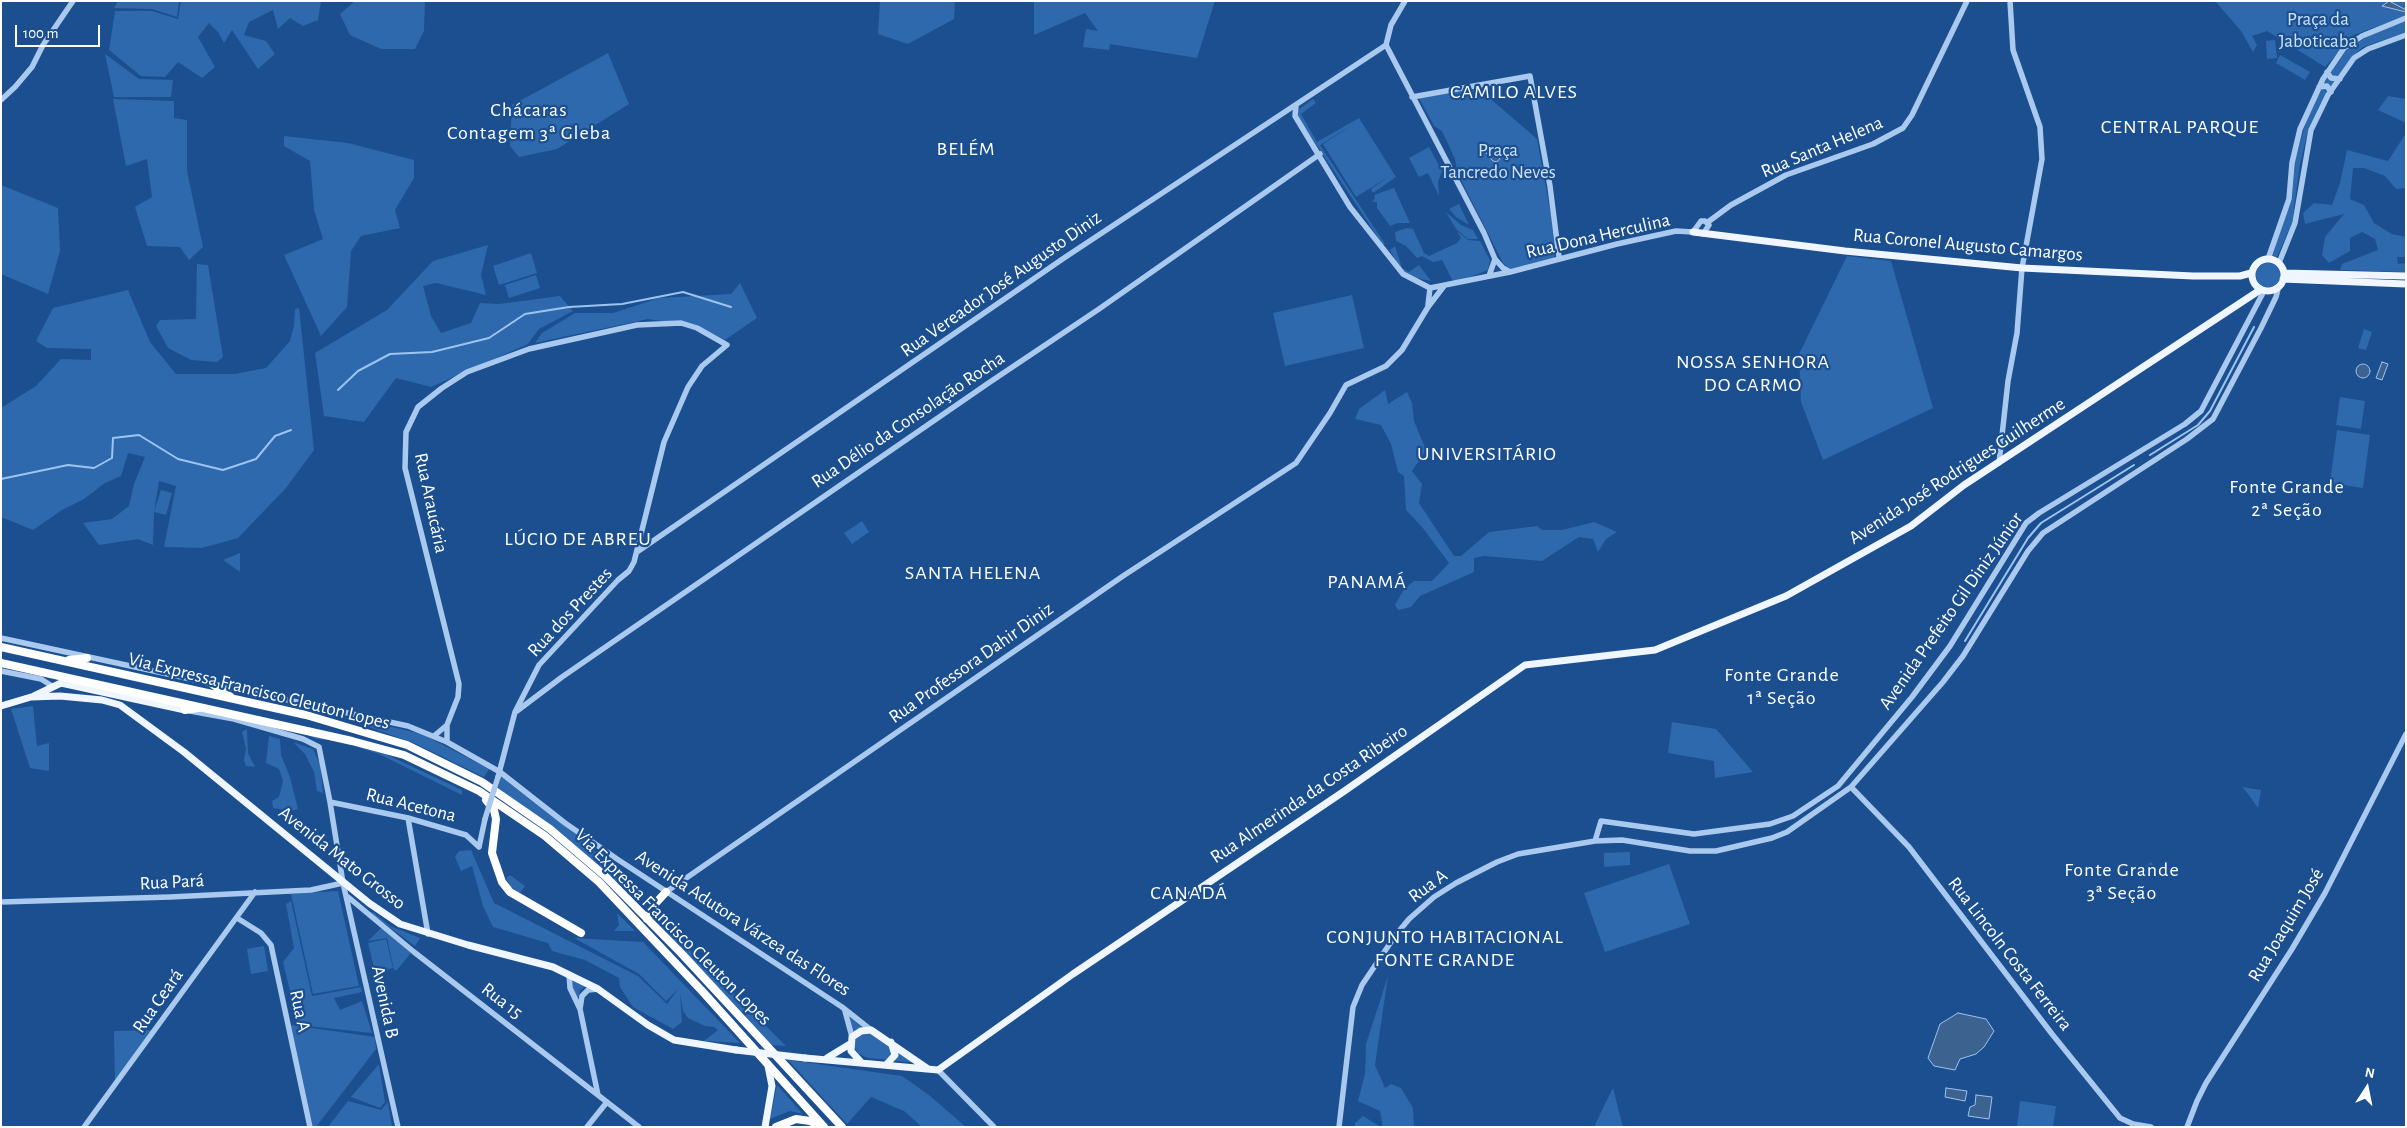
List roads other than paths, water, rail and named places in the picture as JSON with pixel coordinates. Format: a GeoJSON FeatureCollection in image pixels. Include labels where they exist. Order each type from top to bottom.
{"type":"FeatureCollection","features":[{"type":"Feature","properties":{"kind":"highway","name":"Via Expressa Francisco Cleuton Lopes"},"geometry":{"type":"LineString","coordinates":[[1,647],[306,715],[398,742],[447,763],[482,782],[550,829],[605,876],[842,1127]]}},
{"type":"Feature","properties":{"kind":"highway"},"geometry":{"type":"LineString","coordinates":[[64,661],[87,658]]}},
{"type":"Feature","properties":{"kind":"highway","name":"Via Expressa Francisco Cleuton Lopes"},"geometry":{"type":"LineString","coordinates":[[1,663],[300,728],[404,755],[479,791],[545,836],[599,882],[703,992],[823,1127]]}},
{"type":"Feature","properties":{"kind":"highway"},"geometry":{"type":"LineString","coordinates":[[212,684],[235,699]]}},
{"type":"Feature","properties":{"kind":"highway"},"geometry":{"type":"LineString","coordinates":[[185,710],[205,707]]}},
{"type":"Feature","properties":{"kind":"highway"},"geometry":{"type":"LineString","coordinates":[[479,791],[494,810],[496,819],[492,853],[502,882],[510,892],[581,933]]}},
{"type":"Feature","properties":{"kind":"highway"},"geometry":{"type":"LineString","coordinates":[[647,919],[652,906],[666,892]]}},
{"type":"Feature","properties":{"kind":"highway"},"geometry":{"type":"LineString","coordinates":[[776,1127],[796,1119],[810,1121],[823,1127]]}},
{"type":"Feature","properties":{"kind":"main road","name":"Rua Coronel Augusto Camargos"},"geometry":{"type":"LineString","coordinates":[[1693,232],[1706,228],[2022,268],[2171,276],[2240,276],[2251,273]]}},
{"type":"Feature","properties":{"kind":"main road"},"geometry":{"type":"LineString","coordinates":[[2268,259],[2279,263],[2284,276],[2278,288],[2262,290],[2253,282],[2251,273],[2259,261],[2268,259]]}},
{"type":"Feature","properties":{"kind":"main road","name":"Rua Coronel Augusto Camargos"},"geometry":{"type":"LineString","coordinates":[[2240,276],[2253,282]]}},
{"type":"Feature","properties":{"kind":"main road"},"geometry":{"type":"LineString","coordinates":[[2284,276],[2406,276]]}},
{"type":"Feature","properties":{"kind":"main road"},"geometry":{"type":"LineString","coordinates":[[2284,276],[2406,284]]}},
{"type":"Feature","properties":{"kind":"main road","name":"Avenida José Rodrigues Guilherme"},"geometry":{"type":"LineString","coordinates":[[2244,299],[2253,282]]}},
{"type":"Feature","properties":{"kind":"main road","name":"Avenida José Rodrigues Guilherme"},"geometry":{"type":"LineString","coordinates":[[1525,665],[1577,658],[1626,655],[1655,650],[1720,625],[1786,596],[1911,526],[1964,485],[2244,299],[2262,290]]}},
{"type":"Feature","properties":{"kind":"main road","name":"Rua Almerinda da Costa Ribeiro"},"geometry":{"type":"LineString","coordinates":[[938,1070],[1073,974],[1343,792],[1525,665]]}},
{"type":"Feature","properties":{"kind":"main road"},"geometry":{"type":"LineString","coordinates":[[31,697],[61,683],[185,710]]}},
{"type":"Feature","properties":{"kind":"main road"},"geometry":{"type":"LineString","coordinates":[[52,686],[75,697]]}},
{"type":"Feature","properties":{"kind":"main road"},"geometry":{"type":"LineString","coordinates":[[102,692],[120,705],[144,701]]}},
{"type":"Feature","properties":{"kind":"main road","name":"Avenida Mato Grosso"},"geometry":{"type":"LineString","coordinates":[[1,706],[31,697],[75,697],[102,700],[120,705],[184,752],[343,883],[400,924],[428,934],[553,967],[598,989],[648,1025],[674,1040],[736,1050],[861,1062]]}},
{"type":"Feature","properties":{"kind":"main road"},"geometry":{"type":"LineString","coordinates":[[133,714],[132,708],[135,702]]}},
{"type":"Feature","properties":{"kind":"main road"},"geometry":{"type":"LineString","coordinates":[[824,1059],[851,1040],[861,1030],[871,1030]]}},
{"type":"Feature","properties":{"kind":"main road","name":"Avenida Adutora Várzea das Flores"},"geometry":{"type":"LineString","coordinates":[[871,1030],[928,1069]]}},
{"type":"Feature","properties":{"kind":"main road"},"geometry":{"type":"LineString","coordinates":[[851,1040],[856,1059],[861,1062],[938,1070]]}},
{"type":"Feature","properties":{"kind":"main road"},"geometry":{"type":"LineString","coordinates":[[886,1065],[895,1055],[890,1042]]}},
{"type":"Feature","properties":{"kind":"main road"},"geometry":{"type":"LineString","coordinates":[[764,1127],[772,1086],[768,1066]]}},
{"type":"Feature","properties":{"kind":"street"},"geometry":{"type":"LineString","coordinates":[[1,100],[15,88],[32,66],[43,45],[73,1]]}},
{"type":"Feature","properties":{"kind":"street"},"geometry":{"type":"LineString","coordinates":[[1405,1],[1391,25],[1386,45],[1484,233],[1495,259],[1503,268],[1510,272]]}},
{"type":"Feature","properties":{"kind":"street","name":"Rua Santa Helena"},"geometry":{"type":"LineString","coordinates":[[1706,228],[1731,205],[1786,175],[1873,144],[1903,128],[1912,115],[1967,1]]}},
{"type":"Feature","properties":{"kind":"street"},"geometry":{"type":"LineString","coordinates":[[1999,463],[2008,381],[2017,333],[2022,268],[2035,206],[2041,150],[2040,127],[2013,50],[2010,1]]}},
{"type":"Feature","properties":{"kind":"street"},"geometry":{"type":"LineString","coordinates":[[2268,259],[2289,199],[2292,163],[2300,129],[2327,72],[2344,48],[2362,36],[2406,18]]}},
{"type":"Feature","properties":{"kind":"street"},"geometry":{"type":"LineString","coordinates":[[2279,263],[2295,223],[2310,130],[2331,92],[2354,58],[2368,48],[2406,34]]}},
{"type":"Feature","properties":{"kind":"street","name":"Rua Vereador José Augusto Diniz"},"geometry":{"type":"LineString","coordinates":[[637,552],[1064,258],[1386,45]]}},
{"type":"Feature","properties":{"kind":"street"},"geometry":{"type":"LineString","coordinates":[[2327,72],[2331,78],[2340,79]]}},
{"type":"Feature","properties":{"kind":"street"},"geometry":{"type":"LineString","coordinates":[[1412,96],[1530,76],[1550,186],[1559,257]]}},
{"type":"Feature","properties":{"kind":"street"},"geometry":{"type":"LineString","coordinates":[[2319,87],[2327,86],[2331,92]]}},
{"type":"Feature","properties":{"kind":"street"},"geometry":{"type":"LineString","coordinates":[[1296,105],[1294,116],[1320,154],[1350,207],[1403,274],[1430,288],[1428,307]]}},
{"type":"Feature","properties":{"kind":"street","name":"Rua Délio da Consolação Rocha"},"geometry":{"type":"LineString","coordinates":[[515,712],[562,677],[776,528],[1099,309],[1320,154]]}},
{"type":"Feature","properties":{"kind":"street"},"geometry":{"type":"LineString","coordinates":[[1693,232],[1700,222],[1706,228]]}},
{"type":"Feature","properties":{"kind":"street","name":"Rua Dona Herculina"},"geometry":{"type":"LineString","coordinates":[[1430,288],[1510,272],[1559,257],[1676,231],[1693,232]]}},
{"type":"Feature","properties":{"kind":"street"},"geometry":{"type":"LineString","coordinates":[[1489,276],[1495,259]]}},
{"type":"Feature","properties":{"kind":"street"},"geometry":{"type":"LineString","coordinates":[[1428,307],[1444,286]]}},
{"type":"Feature","properties":{"kind":"street","name":"Avenida Prefeito Gil Diniz Júnior"},"geometry":{"type":"LineString","coordinates":[[2262,290],[2200,411],[2185,424],[2039,512],[2026,523],[1950,646],[1912,697],[1838,786],[1793,816],[1770,824],[1694,834],[1601,821],[1595,841],[1622,840],[1690,851],[1716,851],[1772,838],[1787,832],[1851,787],[1948,676],[1963,656],[2028,551],[2043,533],[2187,439],[2213,419],[2261,328],[2276,297],[2278,288]]}},
{"type":"Feature","properties":{"kind":"street","name":"Rua Professora Dahir Diniz"},"geometry":{"type":"LineString","coordinates":[[666,892],[1123,576],[1296,463],[1330,413],[1346,385],[1386,366],[1406,344],[1428,307]]}},
{"type":"Feature","properties":{"kind":"street","name":"Rua Araucária"},"geometry":{"type":"LineString","coordinates":[[447,742],[447,725],[458,697],[459,684],[405,468],[406,432],[418,408],[442,388],[467,372],[529,349],[637,325],[681,324],[697,328],[727,345]]}},
{"type":"Feature","properties":{"kind":"street","name":"Rua dos Prestes"},"geometry":{"type":"LineString","coordinates":[[479,847],[515,712],[539,665],[618,580],[629,571],[637,552],[664,442],[688,387],[702,366],[727,345]]}},
{"type":"Feature","properties":{"kind":"street","name":"Avenida Adutora Várzea das Flores"},"geometry":{"type":"LineString","coordinates":[[1,638],[408,726],[434,736],[447,742],[499,775],[666,892],[842,1006],[871,1030]]}},
{"type":"Feature","properties":{"kind":"street"},"geometry":{"type":"LineString","coordinates":[[1,671],[41,679],[52,686]]}},
{"type":"Feature","properties":{"kind":"street","name":"Avenida B"},"geometry":{"type":"LineString","coordinates":[[185,710],[243,722],[303,739],[319,747],[343,883],[348,897],[398,1127]]}},
{"type":"Feature","properties":{"kind":"street","name":"Rua Araucária"},"geometry":{"type":"LineString","coordinates":[[434,736],[447,725]]}},
{"type":"Feature","properties":{"kind":"street","name":"Rua Joaquim José"},"geometry":{"type":"LineString","coordinates":[[2187,1127],[2196,1100],[2206,1083],[2292,949],[2325,893],[2406,734]]}},
{"type":"Feature","properties":{"kind":"street","name":"Rua Lincoln Costa Ferreira"},"geometry":{"type":"LineString","coordinates":[[1851,787],[1909,847],[2052,1034],[2120,1118],[2133,1124],[2151,1127]]}},
{"type":"Feature","properties":{"kind":"street","name":"Rua Acetona"},"geometry":{"type":"LineString","coordinates":[[330,802],[408,818],[466,835],[479,847]]}},
{"type":"Feature","properties":{"kind":"street"},"geometry":{"type":"LineString","coordinates":[[408,818],[428,934]]}},
{"type":"Feature","properties":{"kind":"street","name":"Rua A"},"geometry":{"type":"LineString","coordinates":[[1339,1127],[1353,1007],[1362,985],[1395,936],[1409,919],[1434,897],[1496,862],[1518,854],[1595,841]]}},
{"type":"Feature","properties":{"kind":"street","name":"Rua Pará"},"geometry":{"type":"LineString","coordinates":[[1,902],[310,890],[343,883]]}},
{"type":"Feature","properties":{"kind":"street","name":"Rua Ceará"},"geometry":{"type":"LineString","coordinates":[[84,1127],[255,892]]}},
{"type":"Feature","properties":{"kind":"street","name":"Rua 15"},"geometry":{"type":"LineString","coordinates":[[348,897],[441,973],[639,1127]]}},
{"type":"Feature","properties":{"kind":"street","name":"Rua A"},"geometry":{"type":"LineString","coordinates":[[237,918],[261,933],[271,945],[310,1127]]}},
{"type":"Feature","properties":{"kind":"street"},"geometry":{"type":"LineString","coordinates":[[569,974],[570,988],[580,1009],[598,1095]]}},
{"type":"Feature","properties":{"kind":"street"},"geometry":{"type":"LineString","coordinates":[[580,1009],[582,996],[588,990],[598,989]]}},
{"type":"Feature","properties":{"kind":"street"},"geometry":{"type":"LineString","coordinates":[[842,1006],[848,1016],[851,1040]]}},
{"type":"Feature","properties":{"kind":"street"},"geometry":{"type":"LineString","coordinates":[[938,1070],[994,1127]]}},
{"type":"Feature","properties":{"kind":"street"},"geometry":{"type":"LineString","coordinates":[[587,1127],[607,1102]]}},
{"type":"Feature","properties":{"kind":"waterway"},"geometry":{"type":"LineString","coordinates":[[338,390],[358,371],[390,354],[432,352],[489,338],[525,314],[569,307],[622,304],[683,292],[731,307]]}},
{"type":"Feature","properties":{"kind":"waterway"},"geometry":{"type":"LineString","coordinates":[[2150,455],[2198,425],[2210,411],[2254,327]]}},
{"type":"Feature","properties":{"kind":"waterway"},"geometry":{"type":"LineString","coordinates":[[1,479],[68,465],[94,468],[112,458],[113,438],[139,435],[178,459],[223,470],[256,459],[275,436],[291,430]]}},
{"type":"Feature","properties":{"kind":"waterway"},"geometry":{"type":"LineString","coordinates":[[1965,641],[2028,538],[2041,523],[2134,465]]}},
{"type":"Feature","properties":{"kind":"district","name":"CAMILO ALVES"},"geometry":{"type":"Point","coordinates":[1514,92]}},
{"type":"Feature","properties":{"kind":"district","name":"Chácaras Contagem 3ª Gleba"},"geometry":{"type":"Point","coordinates":[529,122]}},
{"type":"Feature","properties":{"kind":"district","name":"CENTRAL PARQUE"},"geometry":{"type":"Point","coordinates":[2180,127]}},
{"type":"Feature","properties":{"kind":"district","name":"BELÉM"},"geometry":{"type":"Point","coordinates":[966,149]}},
{"type":"Feature","properties":{"kind":"district","name":"NOSSA SENHORA DO CARMO"},"geometry":{"type":"Point","coordinates":[1753,374]}},
{"type":"Feature","properties":{"kind":"district","name":"UNIVERSITÁRIO"},"geometry":{"type":"Point","coordinates":[1487,454]}},
{"type":"Feature","properties":{"kind":"district","name":"Fonte Grande 2ª Seção"},"geometry":{"type":"Point","coordinates":[2287,498]}},
{"type":"Feature","properties":{"kind":"district","name":"LÚCIO DE ABREU"},"geometry":{"type":"Point","coordinates":[578,539]}},
{"type":"Feature","properties":{"kind":"district","name":"SANTA HELENA"},"geometry":{"type":"Point","coordinates":[973,573]}},
{"type":"Feature","properties":{"kind":"district","name":"PANAMÁ"},"geometry":{"type":"Point","coordinates":[1367,582]}},
{"type":"Feature","properties":{"kind":"district","name":"Fonte Grande 1ª Seção"},"geometry":{"type":"Point","coordinates":[1782,686]}},
{"type":"Feature","properties":{"kind":"district","name":"Fonte Grande 3ª Seção"},"geometry":{"type":"Point","coordinates":[2122,882]}},
{"type":"Feature","properties":{"kind":"district","name":"CANADÁ"},"geometry":{"type":"Point","coordinates":[1189,893]}},
{"type":"Feature","properties":{"kind":"district","name":"CONJUNTO HABITACIONAL FONTE GRANDE"},"geometry":{"type":"Point","coordinates":[1445,948]}},
{"type":"Feature","properties":{"kind":"park label","name":"Praça da Jaboticaba"},"geometry":{"type":"Point","coordinates":[2318,30]}},
{"type":"Feature","properties":{"kind":"park label","name":"Praça Tancredo Neves"},"geometry":{"type":"Point","coordinates":[1498,161]}}]}
